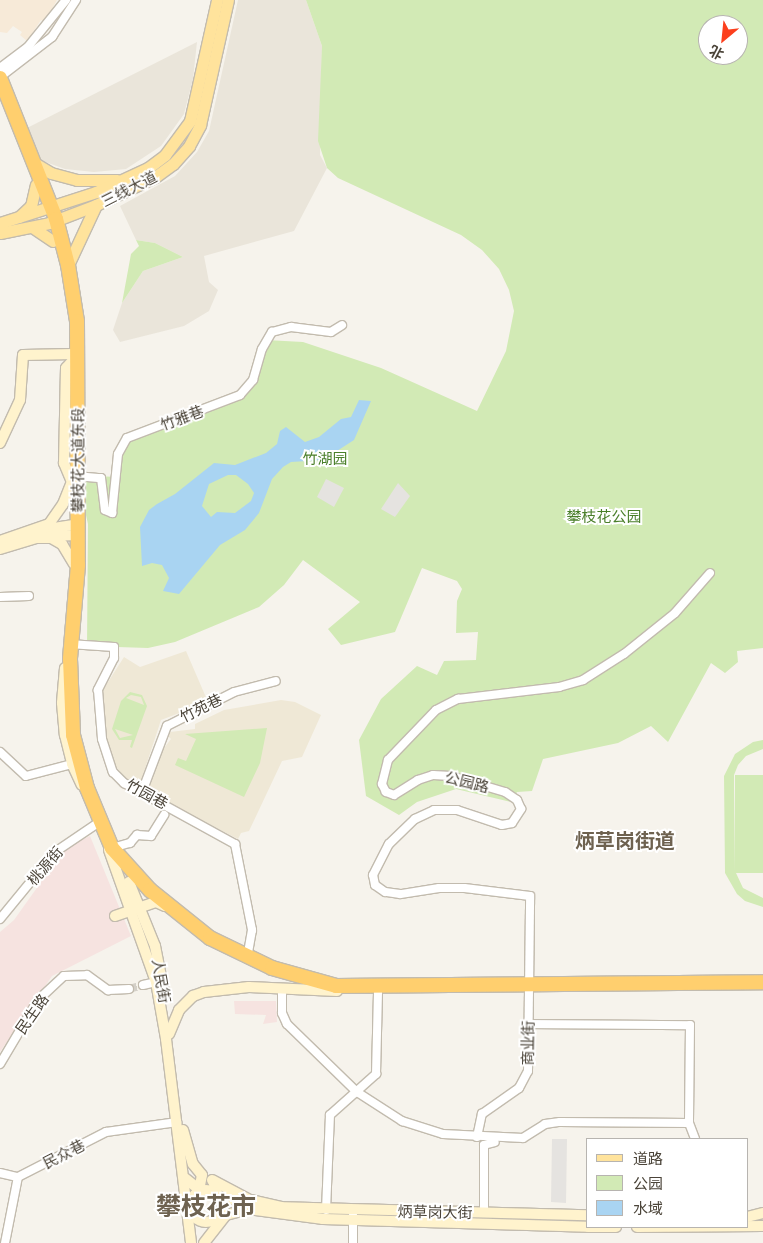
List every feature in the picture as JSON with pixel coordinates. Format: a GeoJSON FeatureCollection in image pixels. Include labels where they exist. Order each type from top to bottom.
{"type":"FeatureCollection","features":[{"type":"Feature","properties":{"kind":"highway","name":"攀枝花大道东段"},"geometry":{"type":"LineString","coordinates":[[0,77],[36,164],[50,215],[68,265],[80,349],[74,478]]}},
{"type":"Feature","properties":{"kind":"highway","name":"攀枝花大道东段"},"geometry":{"type":"LineString","coordinates":[[0,91],[36,185],[50,215],[53,241],[72,320],[76,530],[68,660],[73,735],[85,789],[110,849]]}},
{"type":"Feature","properties":{"kind":"highway","name":"攀枝花大道东段"},"geometry":{"type":"LineString","coordinates":[[70,644],[76,530]]}},
{"type":"Feature","properties":{"kind":"highway","name":"攀枝花大道东段"},"geometry":{"type":"LineString","coordinates":[[85,789],[110,849]]}},
{"type":"Feature","properties":{"kind":"highway"},"geometry":{"type":"LineString","coordinates":[[110,849],[118,861],[156,902],[227,954],[298,983],[336,991],[763,982]]}},
{"type":"Feature","properties":{"kind":"highway"},"geometry":{"type":"LineString","coordinates":[[110,849],[171,909],[210,938],[247,958],[292,976],[336,986],[763,988]]}},
{"type":"Feature","properties":{"kind":"main road","name":"三线大道"},"geometry":{"type":"LineString","coordinates":[[0,233],[32,227],[50,215],[124,180],[165,155],[190,121],[217,0]]}},
{"type":"Feature","properties":{"kind":"main road","name":"三线大道"},"geometry":{"type":"LineString","coordinates":[[0,223],[18,218],[50,215],[96,205],[155,177],[189,146],[208,98],[228,0]]}},
{"type":"Feature","properties":{"kind":"main road"},"geometry":{"type":"LineString","coordinates":[[36,164],[51,173],[77,180],[124,180]]}},
{"type":"Feature","properties":{"kind":"main road"},"geometry":{"type":"LineString","coordinates":[[18,218],[31,206],[36,185]]}},
{"type":"Feature","properties":{"kind":"main road"},"geometry":{"type":"LineString","coordinates":[[68,265],[96,205]]}},
{"type":"Feature","properties":{"kind":"main road"},"geometry":{"type":"LineString","coordinates":[[32,227],[53,241]]}},
{"type":"Feature","properties":{"kind":"street"},"geometry":{"type":"LineString","coordinates":[[0,68],[27,48],[66,0]]}},
{"type":"Feature","properties":{"kind":"street"},"geometry":{"type":"LineString","coordinates":[[0,77],[52,37],[76,0]]}},
{"type":"Feature","properties":{"kind":"street","name":"竹雅巷"},"geometry":{"type":"LineString","coordinates":[[74,478],[101,478],[105,510],[112,513],[118,454],[127,438],[240,395],[253,380],[262,349],[272,332],[291,327],[331,332],[342,325]]}},
{"type":"Feature","properties":{"kind":"street"},"geometry":{"type":"LineString","coordinates":[[0,443],[10,426],[20,400],[23,355],[74,357]]}},
{"type":"Feature","properties":{"kind":"street"},"geometry":{"type":"LineString","coordinates":[[0,421],[10,426]]}},
{"type":"Feature","properties":{"kind":"street"},"geometry":{"type":"LineString","coordinates":[[0,542],[35,530],[55,518],[74,478]]}},
{"type":"Feature","properties":{"kind":"street"},"geometry":{"type":"LineString","coordinates":[[35,530],[76,530]]}},
{"type":"Feature","properties":{"kind":"street"},"geometry":{"type":"LineString","coordinates":[[0,549],[76,530]]}},
{"type":"Feature","properties":{"kind":"street"},"geometry":{"type":"LineString","coordinates":[[44,537],[62,544],[74,564]]}},
{"type":"Feature","properties":{"kind":"street","name":"公园路"},"geometry":{"type":"LineString","coordinates":[[529,988],[530,896],[464,888],[439,888],[400,894],[385,892],[374,885],[373,875],[389,844],[415,819],[434,810],[457,810],[502,825],[512,823],[518,816],[520,809],[517,800],[505,792],[451,776],[434,775],[394,795],[386,792],[382,784],[388,760],[436,710],[458,699],[559,687],[582,680],[624,654],[675,613],[710,573]]}},
{"type":"Feature","properties":{"kind":"street"},"geometry":{"type":"LineString","coordinates":[[0,597],[29,596]]}},
{"type":"Feature","properties":{"kind":"street","name":"竹园巷"},"geometry":{"type":"LineString","coordinates":[[70,644],[114,646],[114,658],[98,690],[102,739],[113,772],[124,783],[235,844],[252,930],[247,958]]}},
{"type":"Feature","properties":{"kind":"street"},"geometry":{"type":"LineString","coordinates":[[68,660],[62,703],[72,764],[85,789]]}},
{"type":"Feature","properties":{"kind":"street","name":"竹苑巷"},"geometry":{"type":"LineString","coordinates":[[142,792],[167,726],[234,692],[276,681]]}},
{"type":"Feature","properties":{"kind":"street"},"geometry":{"type":"LineString","coordinates":[[0,752],[26,776],[72,764]]}},
{"type":"Feature","properties":{"kind":"street"},"geometry":{"type":"LineString","coordinates":[[110,849],[130,843],[137,835],[151,836],[164,816]]}},
{"type":"Feature","properties":{"kind":"street","name":"桃源街"},"geometry":{"type":"LineString","coordinates":[[0,918],[55,852],[98,823]]}},
{"type":"Feature","properties":{"kind":"street","name":"人民街"},"geometry":{"type":"LineString","coordinates":[[110,849],[135,907],[155,946],[163,980],[179,1122]]}},
{"type":"Feature","properties":{"kind":"street","name":"人民街"},"geometry":{"type":"LineString","coordinates":[[118,861],[135,907],[156,982],[179,1122]]}},
{"type":"Feature","properties":{"kind":"street"},"geometry":{"type":"LineString","coordinates":[[114,916],[135,907],[156,902],[171,909]]}},
{"type":"Feature","properties":{"kind":"street","name":"民生路"},"geometry":{"type":"LineString","coordinates":[[0,1064],[38,1000],[64,976],[87,975],[108,990],[128,989]]}},
{"type":"Feature","properties":{"kind":"street"},"geometry":{"type":"LineString","coordinates":[[143,985],[156,982]]}},
{"type":"Feature","properties":{"kind":"street"},"geometry":{"type":"LineString","coordinates":[[169,1034],[178,1010],[193,996],[204,992],[226,988],[282,988],[336,991]]}},
{"type":"Feature","properties":{"kind":"street"},"geometry":{"type":"LineString","coordinates":[[282,988],[282,1013],[287,1024],[357,1092],[402,1121],[443,1134],[476,1138],[523,1138]]}},
{"type":"Feature","properties":{"kind":"street","name":"商业街"},"geometry":{"type":"LineString","coordinates":[[476,1138],[482,1114],[525,1080],[528,1071],[529,988]]}},
{"type":"Feature","properties":{"kind":"street"},"geometry":{"type":"LineString","coordinates":[[326,1210],[330,1115],[376,1074],[378,991]]}},
{"type":"Feature","properties":{"kind":"street"},"geometry":{"type":"LineString","coordinates":[[529,1024],[690,1025],[689,1123],[695,1138]]}},
{"type":"Feature","properties":{"kind":"street"},"geometry":{"type":"LineString","coordinates":[[179,1122],[187,1146],[202,1177],[196,1187],[186,1179]]}},
{"type":"Feature","properties":{"kind":"street"},"geometry":{"type":"LineString","coordinates":[[179,1122],[190,1209],[197,1242]]}},
{"type":"Feature","properties":{"kind":"street"},"geometry":{"type":"LineString","coordinates":[[179,1122],[197,1242]]}},
{"type":"Feature","properties":{"kind":"street","name":"民众巷"},"geometry":{"type":"LineString","coordinates":[[18,1177],[106,1132],[179,1122]]}},
{"type":"Feature","properties":{"kind":"street"},"geometry":{"type":"LineString","coordinates":[[586,1227],[484,1218],[484,1145],[486,1142],[520,1143],[523,1138],[545,1124],[560,1122],[689,1123]]}},
{"type":"Feature","properties":{"kind":"street"},"geometry":{"type":"LineString","coordinates":[[187,1146],[213,1181],[222,1206],[218,1219],[197,1242]]}},
{"type":"Feature","properties":{"kind":"street"},"geometry":{"type":"LineString","coordinates":[[0,1172],[18,1177],[4,1243]]}},
{"type":"Feature","properties":{"kind":"street"},"geometry":{"type":"LineString","coordinates":[[213,1181],[247,1198],[281,1210]]}},
{"type":"Feature","properties":{"kind":"street"},"geometry":{"type":"LineString","coordinates":[[209,1190],[218,1196],[246,1205],[281,1210],[248,1209],[218,1219],[198,1221],[190,1209],[191,1198],[198,1192],[209,1190]]}},
{"type":"Feature","properties":{"kind":"street","name":"炳草岗大街"},"geometry":{"type":"LineString","coordinates":[[281,1210],[326,1210],[353,1216]]}},
{"type":"Feature","properties":{"kind":"street","name":"炳草岗大街"},"geometry":{"type":"LineString","coordinates":[[281,1210],[353,1216],[484,1218],[586,1215]]}},
{"type":"Feature","properties":{"kind":"street"},"geometry":{"type":"LineString","coordinates":[[748,1216],[763,1213]]}},
{"type":"Feature","properties":{"kind":"street"},"geometry":{"type":"LineString","coordinates":[[353,1216],[353,1243]]}},
{"type":"Feature","properties":{"kind":"street"},"geometry":{"type":"LineString","coordinates":[[197,1242],[218,1219]]}},
{"type":"Feature","properties":{"kind":"street"},"geometry":{"type":"LineString","coordinates":[[748,1226],[763,1226]]}},
{"type":"Feature","properties":{"kind":"shaded area"},"geometry":{"type":"Polygon","coordinates":[[[0,0],[57,0],[45,22],[41,20],[27,41],[20,35],[22,32],[13,26],[7,33],[0,32],[0,0]]]}},
{"type":"Feature","properties":{"kind":"shaded area"},"geometry":{"type":"Polygon","coordinates":[[[238,0],[306,0],[322,46],[320,155],[327,168],[294,231],[204,256],[209,282],[218,290],[209,311],[184,326],[120,342],[113,330],[122,303],[143,271],[183,257],[155,243],[136,240],[120,206],[175,176],[197,152],[209,131],[238,0]]]}},
{"type":"Feature","properties":{"kind":"shaded area"},"geometry":{"type":"Polygon","coordinates":[[[197,42],[193,79],[184,114],[161,146],[126,169],[94,172],[65,169],[37,159],[25,129],[197,42]]]}},
{"type":"Feature","properties":{"kind":"shaded area"},"geometry":{"type":"Polygon","coordinates":[[[326,479],[344,488],[334,507],[317,497],[326,479]]]}},
{"type":"Feature","properties":{"kind":"shaded area"},"geometry":{"type":"Polygon","coordinates":[[[398,483],[410,496],[395,517],[381,509],[398,483]]]}},
{"type":"Feature","properties":{"kind":"shaded area"},"geometry":{"type":"Polygon","coordinates":[[[186,651],[208,702],[161,720],[139,787],[127,781],[109,757],[102,725],[101,693],[124,657],[140,667],[186,651]]]}},
{"type":"Feature","properties":{"kind":"shaded area"},"geometry":{"type":"Polygon","coordinates":[[[281,700],[295,702],[321,715],[302,757],[282,761],[249,831],[241,833],[238,839],[146,792],[161,752],[171,739],[167,735],[170,732],[195,729],[195,724],[224,710],[281,700]]]}},
{"type":"Feature","properties":{"kind":"shaded area"},"geometry":{"type":"Polygon","coordinates":[[[90,836],[131,936],[52,976],[0,1052],[0,932],[14,920],[66,847],[90,836]]]}},
{"type":"Feature","properties":{"kind":"shaded area"},"geometry":{"type":"Polygon","coordinates":[[[234,1001],[276,1001],[277,1022],[263,1024],[266,1015],[235,1014],[234,1001]]]}},
{"type":"Feature","properties":{"kind":"shaded area"},"geometry":{"type":"Polygon","coordinates":[[[552,1139],[567,1139],[566,1203],[551,1202],[552,1139]]]}},
{"type":"Feature","properties":{"kind":"green space","name":"攀枝花公园"},"geometry":{"type":"Polygon","coordinates":[[[306,0],[763,0],[763,648],[737,651],[738,662],[725,673],[711,663],[668,742],[651,726],[618,743],[543,759],[532,791],[517,792],[511,802],[456,789],[417,802],[399,815],[366,796],[359,740],[381,699],[417,666],[437,675],[444,661],[476,660],[478,632],[456,633],[457,601],[462,589],[457,581],[422,568],[395,632],[341,645],[328,629],[360,602],[303,560],[284,585],[259,607],[175,642],[148,648],[87,646],[88,524],[77,475],[116,477],[118,454],[127,438],[247,389],[266,340],[303,342],[381,368],[477,411],[506,351],[514,311],[509,290],[499,269],[482,250],[461,235],[338,178],[327,168],[318,141],[322,46],[306,0]]]}},
{"type":"Feature","properties":{"kind":"green space"},"geometry":{"type":"Polygon","coordinates":[[[136,240],[155,243],[183,257],[143,271],[122,303],[131,254],[139,246],[136,240]]]}},
{"type":"Feature","properties":{"kind":"green space"},"geometry":{"type":"Polygon","coordinates":[[[130,692],[142,695],[147,706],[132,748],[130,747],[132,740],[119,740],[112,729],[121,701],[130,692]],[[131,695],[126,698],[144,705],[141,697],[131,695]],[[115,729],[120,738],[133,735],[115,729]]]}},
{"type":"Feature","properties":{"kind":"green space"},"geometry":{"type":"Polygon","coordinates":[[[267,728],[260,763],[244,797],[175,765],[178,758],[186,761],[196,739],[185,734],[267,728]]]}},
{"type":"Feature","properties":{"kind":"green space"},"geometry":{"type":"Polygon","coordinates":[[[763,740],[763,749],[746,756],[738,765],[734,775],[734,786],[735,872],[735,775],[763,775],[763,873],[736,873],[743,888],[763,898],[763,907],[745,901],[737,894],[725,873],[724,776],[735,754],[753,742],[763,740]]]}},
{"type":"Feature","properties":{"kind":"water"},"geometry":{"type":"Polygon","coordinates":[[[359,400],[371,401],[354,440],[323,460],[291,462],[283,467],[272,479],[259,513],[245,530],[220,545],[179,594],[163,591],[169,578],[162,565],[152,563],[142,566],[140,527],[149,510],[175,494],[214,463],[235,465],[266,453],[277,444],[280,431],[286,427],[305,442],[319,437],[341,419],[351,417],[359,400]],[[228,475],[209,484],[202,506],[211,517],[217,512],[235,513],[251,501],[254,493],[248,484],[236,475],[228,475]]]}},
{"type":"Feature","properties":{"kind":"tunnel"},"geometry":{"type":"LineString","coordinates":[[129,989],[143,985]]}},
{"type":"Feature","properties":{"kind":"district","name":"炳草岗街道"},"geometry":{"type":"Point","coordinates":[625,840]}},
{"type":"Feature","properties":{"kind":"district","name":"攀枝花市"},"geometry":{"type":"Point","coordinates":[206,1206]}},
{"type":"Feature","properties":{"kind":"park label","name":"竹湖园"},"geometry":{"type":"Point","coordinates":[325,459]}}]}
